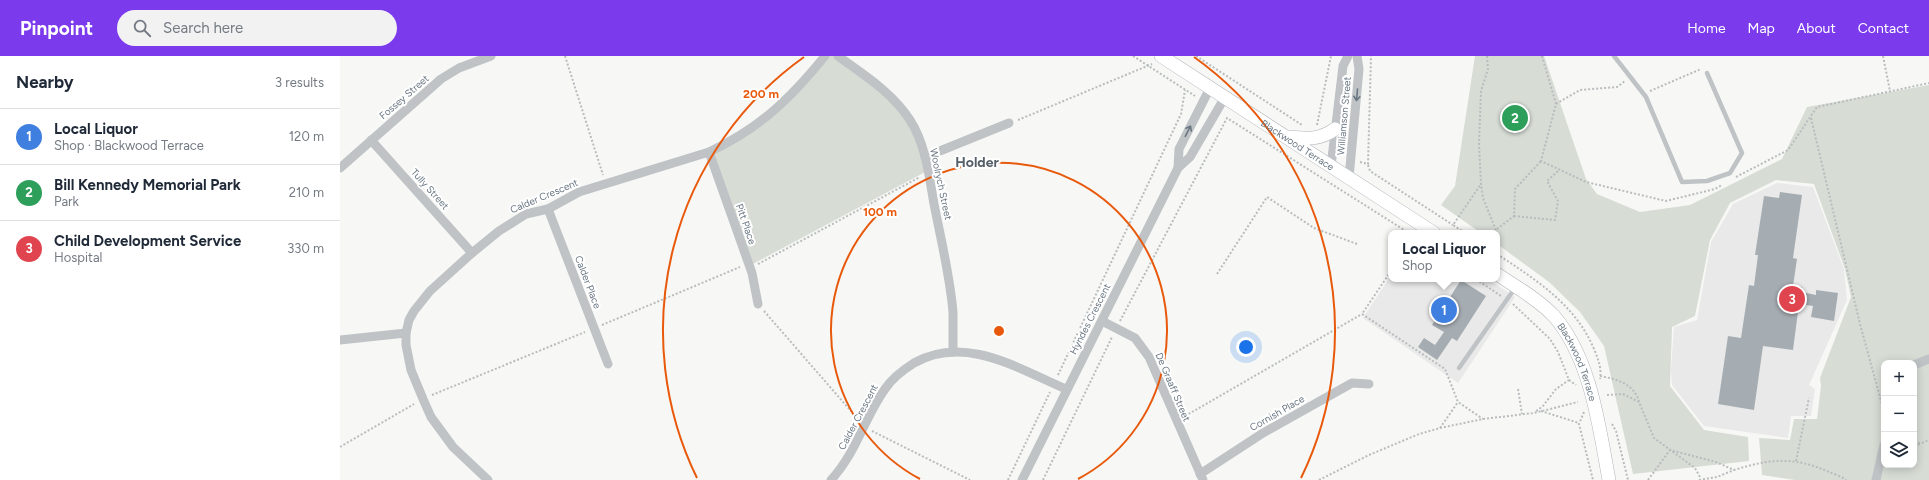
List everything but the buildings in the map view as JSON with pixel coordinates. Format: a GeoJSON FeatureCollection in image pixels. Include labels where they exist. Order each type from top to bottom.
{"type":"FeatureCollection","features":[{"type":"Feature","properties":{"kind":"street","name":"Fossey Street"},"geometry":{"type":"LineString","coordinates":[[340,168],[441,79],[459,68],[490,56]]}},
{"type":"Feature","properties":{"kind":"street","name":"Calder Crescent"},"geometry":{"type":"LineString","coordinates":[[488,480],[453,447],[431,417],[422,399],[408,356],[406,333],[409,320],[422,299],[472,254],[513,221],[526,214],[548,209],[579,192],[709,152],[730,142],[764,120],[796,90],[825,56]]}},
{"type":"Feature","properties":{"kind":"street","name":"Woolrych Street"},"geometry":{"type":"LineString","coordinates":[[838,56],[883,89],[895,101],[911,121],[925,157],[948,277],[953,312],[953,352]]}},
{"type":"Feature","properties":{"kind":"street","name":"Williamson Street"},"geometry":{"type":"LineString","coordinates":[[1330,166],[1343,66],[1348,56]]}},
{"type":"Feature","properties":{"kind":"street","name":"Williamson Street"},"geometry":{"type":"LineString","coordinates":[[1349,178],[1359,69],[1358,56]]}},
{"type":"Feature","properties":{"kind":"street","name":"Blackwood Terrace"},"geometry":{"type":"LineString","coordinates":[[1163,57],[1429,230]]}},
{"type":"Feature","properties":{"kind":"street","name":"Hyndes Crescent"},"geometry":{"type":"LineString","coordinates":[[1178,168],[1179,149],[1210,88]]}},
{"type":"Feature","properties":{"kind":"street","name":"Hyndes Crescent"},"geometry":{"type":"LineString","coordinates":[[1022,480],[1066,389],[1102,321],[1178,168],[1190,157],[1225,97]]}},
{"type":"Feature","properties":{"kind":"street"},"geometry":{"type":"LineString","coordinates":[[925,157],[1009,123]]}},
{"type":"Feature","properties":{"kind":"street"},"geometry":{"type":"LineString","coordinates":[[1285,136],[1308,139],[1320,138],[1335,129]]}},
{"type":"Feature","properties":{"kind":"street","name":"Tully Street"},"geometry":{"type":"LineString","coordinates":[[371,140],[472,254]]}},
{"type":"Feature","properties":{"kind":"street","name":"Pitt Place"},"geometry":{"type":"LineString","coordinates":[[709,152],[750,268],[758,304]]}},
{"type":"Feature","properties":{"kind":"street","name":"Calder Place"},"geometry":{"type":"LineString","coordinates":[[548,209],[608,364]]}},
{"type":"Feature","properties":{"kind":"street","name":"Blackwood Terrace"},"geometry":{"type":"LineString","coordinates":[[1500,276],[1539,302],[1549,311],[1572,342],[1586,374],[1609,480]]}},
{"type":"Feature","properties":{"kind":"street","name":"De Graaff Street"},"geometry":{"type":"LineString","coordinates":[[1102,321],[1135,338],[1149,357],[1201,477]]}},
{"type":"Feature","properties":{"kind":"street"},"geometry":{"type":"LineString","coordinates":[[340,340],[406,333]]}},
{"type":"Feature","properties":{"kind":"street","name":"Calder Crescent"},"geometry":{"type":"LineString","coordinates":[[831,480],[848,458],[884,389],[894,377],[906,368],[923,359],[953,352],[970,352],[985,355],[1066,389]]}},
{"type":"Feature","properties":{"kind":"street"},"geometry":{"type":"LineString","coordinates":[[1917,364],[1929,360]]}},
{"type":"Feature","properties":{"kind":"street","name":"Cornish Place"},"geometry":{"type":"LineString","coordinates":[[1201,477],[1263,433],[1352,383],[1369,384]]}},
{"type":"Feature","properties":{"kind":"street"},"geometry":{"type":"LineString","coordinates":[[1605,458],[1614,480]]}},
{"type":"Feature","properties":{"kind":"street"},"geometry":{"type":"LineString","coordinates":[[1876,480],[1881,458]]}},
{"type":"Feature","properties":{"kind":"lane"},"geometry":{"type":"LineString","coordinates":[[1614,56],[1646,97],[1682,182],[1706,181],[1730,173],[1742,153],[1707,73]]}},
{"type":"Feature","properties":{"kind":"lane"},"geometry":{"type":"LineString","coordinates":[[1459,368],[1516,287]]}},
{"type":"Feature","properties":{"kind":"path"},"geometry":{"type":"LineString","coordinates":[[565,56],[606,183]]}},
{"type":"Feature","properties":{"kind":"path"},"geometry":{"type":"LineString","coordinates":[[1133,56],[1203,102]]}},
{"type":"Feature","properties":{"kind":"path"},"geometry":{"type":"LineString","coordinates":[[1196,56],[1304,126]]}},
{"type":"Feature","properties":{"kind":"path"},"geometry":{"type":"LineString","coordinates":[[1487,56],[1488,69],[1481,91],[1479,144],[1481,184],[1483,198],[1497,230],[1514,216],[1555,220],[1558,201],[1547,181],[1559,170]]}},
{"type":"Feature","properties":{"kind":"path"},"geometry":{"type":"LineString","coordinates":[[1514,216],[1516,189],[1541,161],[1556,104],[1542,56]]}},
{"type":"Feature","properties":{"kind":"path"},"geometry":{"type":"LineString","coordinates":[[1883,56],[1890,91]]}},
{"type":"Feature","properties":{"kind":"path"},"geometry":{"type":"LineString","coordinates":[[1009,123],[1148,66],[1163,57]]}},
{"type":"Feature","properties":{"kind":"path"},"geometry":{"type":"LineString","coordinates":[[1646,86],[1650,91],[1702,69],[1707,73]]}},
{"type":"Feature","properties":{"kind":"path"},"geometry":{"type":"LineString","coordinates":[[1556,104],[1580,90],[1617,87],[1630,76]]}},
{"type":"Feature","properties":{"kind":"path"},"geometry":{"type":"LineString","coordinates":[[1735,178],[1788,150],[1817,107],[1929,83]]}},
{"type":"Feature","properties":{"kind":"path"},"geometry":{"type":"LineString","coordinates":[[1008,480],[1181,114],[1185,90]]}},
{"type":"Feature","properties":{"kind":"path"},"geometry":{"type":"LineString","coordinates":[[1217,111],[1404,230]]}},
{"type":"Feature","properties":{"kind":"path"},"geometry":{"type":"LineString","coordinates":[[1043,480],[1116,328],[1227,118]]}},
{"type":"Feature","properties":{"kind":"path"},"geometry":{"type":"LineString","coordinates":[[1811,118],[1858,317],[1881,401]]}},
{"type":"Feature","properties":{"kind":"path"},"geometry":{"type":"LineString","coordinates":[[1541,161],[1586,182],[1666,201],[1715,188],[1728,182]]}},
{"type":"Feature","properties":{"kind":"path"},"geometry":{"type":"LineString","coordinates":[[1368,164],[1370,171],[1460,230]]}},
{"type":"Feature","properties":{"kind":"path"},"geometry":{"type":"LineString","coordinates":[[750,268],[928,172]]}},
{"type":"Feature","properties":{"kind":"path"},"geometry":{"type":"LineString","coordinates":[[1452,225],[1481,184]]}},
{"type":"Feature","properties":{"kind":"path"},"geometry":{"type":"LineString","coordinates":[[1217,274],[1267,197],[1307,225],[1357,244]]}},
{"type":"Feature","properties":{"kind":"path"},"geometry":{"type":"LineString","coordinates":[[1278,212],[1281,207]]}},
{"type":"Feature","properties":{"kind":"path"},"geometry":{"type":"LineString","coordinates":[[1305,229],[1307,225]]}},
{"type":"Feature","properties":{"kind":"path"},"geometry":{"type":"LineString","coordinates":[[1176,421],[1362,314],[1388,275]]}},
{"type":"Feature","properties":{"kind":"path"},"geometry":{"type":"LineString","coordinates":[[1481,282],[1507,299],[1550,338],[1558,352],[1569,380],[1556,389],[1543,406],[1534,412]]}},
{"type":"Feature","properties":{"kind":"path"},"geometry":{"type":"LineString","coordinates":[[758,304],[864,427],[970,480]]}},
{"type":"Feature","properties":{"kind":"path"},"geometry":{"type":"LineString","coordinates":[[1362,314],[1445,369],[1458,402],[1483,419]]}},
{"type":"Feature","properties":{"kind":"path"},"geometry":{"type":"LineString","coordinates":[[1600,376],[1618,380],[1629,387],[1637,395],[1654,438],[1695,468],[1700,479],[1717,477],[1756,463],[1777,460],[1796,461],[1821,468],[1846,480]]}},
{"type":"Feature","properties":{"kind":"path"},"geometry":{"type":"LineString","coordinates":[[1518,389],[1522,414]]}},
{"type":"Feature","properties":{"kind":"path"},"geometry":{"type":"LineString","coordinates":[[1607,395],[1623,394],[1639,402]]}},
{"type":"Feature","properties":{"kind":"path"},"geometry":{"type":"LineString","coordinates":[[1796,461],[1809,398]]}},
{"type":"Feature","properties":{"kind":"path"},"geometry":{"type":"LineString","coordinates":[[340,447],[422,399]]}},
{"type":"Feature","properties":{"kind":"path"},"geometry":{"type":"LineString","coordinates":[[1440,428],[1458,402]]}},
{"type":"Feature","properties":{"kind":"path"},"geometry":{"type":"LineString","coordinates":[[1319,480],[1369,455],[1419,434],[1483,419],[1540,411],[1578,402]]}},
{"type":"Feature","properties":{"kind":"path"},"geometry":{"type":"LineString","coordinates":[[1540,411],[1579,424],[1593,480]]}},
{"type":"Feature","properties":{"kind":"path"},"geometry":{"type":"LineString","coordinates":[[1917,445],[1929,440]]}},
{"type":"Feature","properties":{"kind":"path"},"geometry":{"type":"LineString","coordinates":[[1917,443],[1922,443]]}},
{"type":"Feature","properties":{"kind":"path"},"geometry":{"type":"LineString","coordinates":[[1670,450],[1716,462],[1734,470]]}},
{"type":"Feature","properties":{"kind":"path"},"geometry":{"type":"LineString","coordinates":[[1648,480],[1670,450]]}},
{"type":"Feature","properties":{"kind":"shaded area"},"geometry":{"type":"Polygon","coordinates":[[[827,56],[836,56],[906,107],[929,170],[751,265],[713,154],[774,113],[827,56]]]}},
{"type":"Feature","properties":{"kind":"shaded area"},"geometry":{"type":"Polygon","coordinates":[[[1475,56],[1544,56],[1586,179],[1597,194],[1640,212],[1690,205],[1782,159],[1807,107],[1929,85],[1929,480],[1795,480],[1762,475],[1759,438],[1790,440],[1794,419],[1817,419],[1821,386],[1820,378],[1851,297],[1845,269],[1814,184],[1776,180],[1730,203],[1710,240],[1695,316],[1672,327],[1670,386],[1704,430],[1748,437],[1749,461],[1633,474],[1604,346],[1580,312],[1549,282],[1500,246],[1500,230],[1477,230],[1441,205],[1455,186],[1475,56]]]}},
{"type":"Feature","properties":{"kind":"shaded area"},"geometry":{"type":"Polygon","coordinates":[[[1777,183],[1813,187],[1844,269],[1847,300],[1809,385],[1815,389],[1811,416],[1791,416],[1788,438],[1704,426],[1672,385],[1671,370],[1674,327],[1697,320],[1711,242],[1733,204],[1777,183]]]}},
{"type":"Feature","properties":{"kind":"shaded area"},"geometry":{"type":"Polygon","coordinates":[[[1388,280],[1388,282],[1492,282],[1515,297],[1458,383],[1363,318],[1388,280]]]}},
{"type":"Feature","properties":{"kind":"place","name":"Bill Kennedy Memorial Park"},"geometry":{"type":"Point","coordinates":[1515,118]}},
{"type":"Feature","properties":{"kind":"place","name":"Child Development Service"},"geometry":{"type":"Point","coordinates":[1792,299]}},
{"type":"Feature","properties":{"kind":"place","name":"Local Liquor"},"geometry":{"type":"Point","coordinates":[1444,310]}},
{"type":"Feature","properties":{"kind":"district","name":"Holder"},"geometry":{"type":"Point","coordinates":[977,162]}}]}
